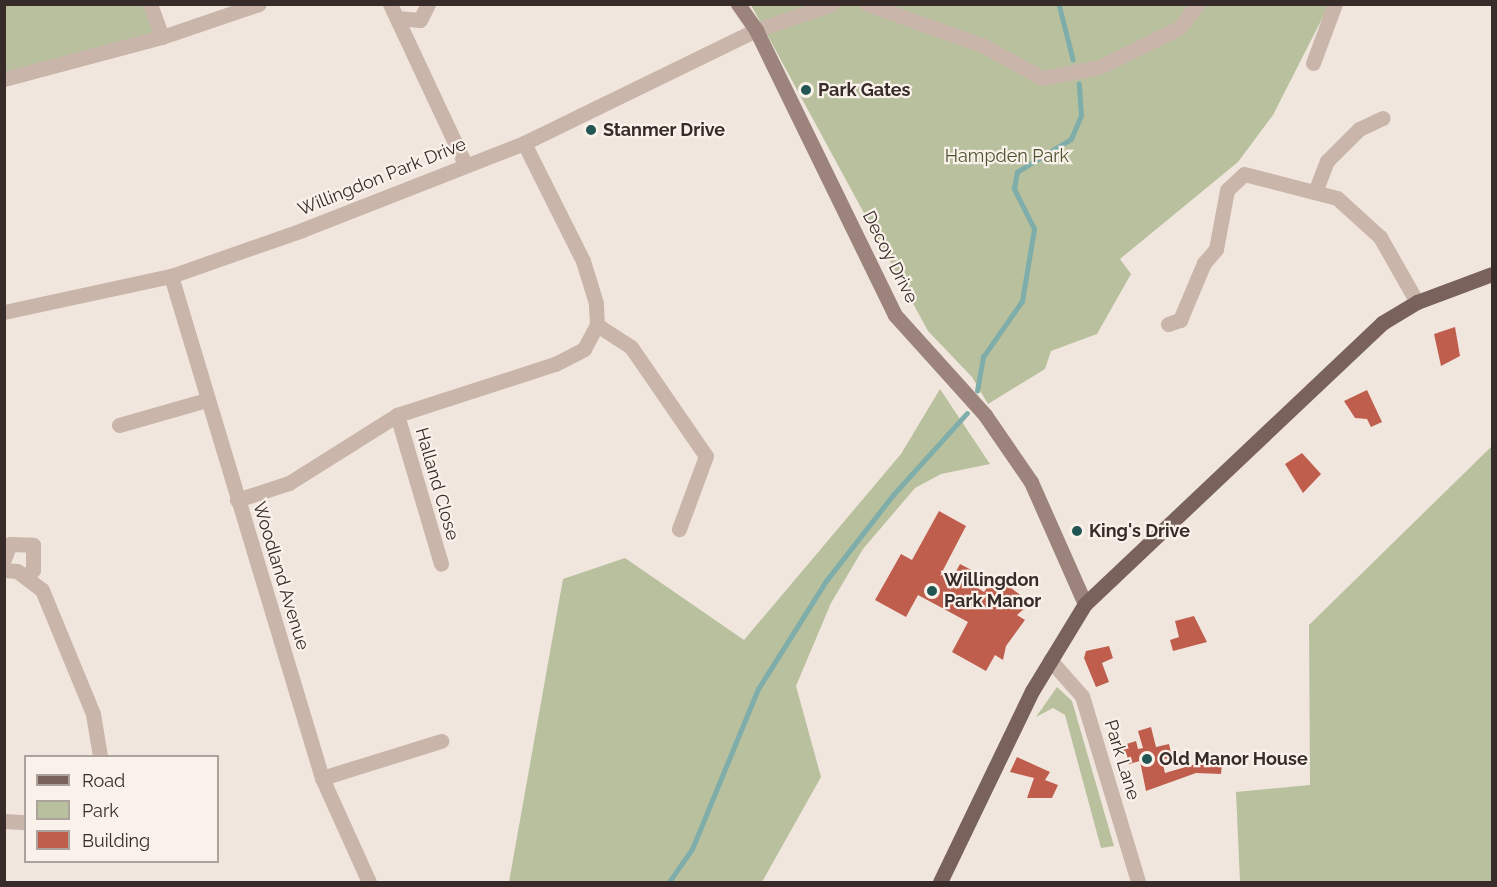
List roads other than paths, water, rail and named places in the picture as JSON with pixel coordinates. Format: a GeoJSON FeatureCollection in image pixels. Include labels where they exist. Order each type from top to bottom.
{"type":"FeatureCollection","features":[{"type":"Feature","properties":{"kind":"main road"},"geometry":{"type":"LineString","coordinates":[[940,882],[1050,660],[1084,604],[1382,323],[1417,302],[1492,274]]}},
{"type":"Feature","properties":{"kind":"street"},"geometry":{"type":"LineString","coordinates":[[150,4],[162,37]]}},
{"type":"Feature","properties":{"kind":"street"},"geometry":{"type":"LineString","coordinates":[[4,79],[162,37],[259,4]]}},
{"type":"Feature","properties":{"kind":"street"},"geometry":{"type":"LineString","coordinates":[[390,4],[465,164]]}},
{"type":"Feature","properties":{"kind":"street"},"geometry":{"type":"LineString","coordinates":[[398,18],[420,20],[428,4]]}},
{"type":"Feature","properties":{"kind":"street","name":"Decoy Drive"},"geometry":{"type":"LineString","coordinates":[[738,4],[756,30],[895,315],[985,415],[1031,483],[1084,604]]}},
{"type":"Feature","properties":{"kind":"street","name":"Willingdon Park Drive"},"geometry":{"type":"LineString","coordinates":[[4,312],[171,276],[524,143],[756,30],[832,4]]}},
{"type":"Feature","properties":{"kind":"street"},"geometry":{"type":"LineString","coordinates":[[867,4],[984,46],[1042,78],[1099,67],[1179,27],[1198,4]]}},
{"type":"Feature","properties":{"kind":"street"},"geometry":{"type":"LineString","coordinates":[[1313,63],[1335,4]]}},
{"type":"Feature","properties":{"kind":"street"},"geometry":{"type":"LineString","coordinates":[[1315,192],[1327,161],[1359,129],[1383,118]]}},
{"type":"Feature","properties":{"kind":"street"},"geometry":{"type":"LineString","coordinates":[[237,500],[289,483],[397,415],[555,364],[584,349],[597,325],[584,261],[524,143]]}},
{"type":"Feature","properties":{"kind":"street"},"geometry":{"type":"LineString","coordinates":[[1168,324],[1180,320],[1204,263],[1216,249],[1227,190],[1244,174],[1338,198],[1380,237],[1417,302]]}},
{"type":"Feature","properties":{"kind":"street","name":"Woodland Avenue"},"geometry":{"type":"LineString","coordinates":[[171,276],[206,400],[322,778],[369,882]]}},
{"type":"Feature","properties":{"kind":"street"},"geometry":{"type":"LineString","coordinates":[[597,325],[631,347],[706,456],[679,529]]}},
{"type":"Feature","properties":{"kind":"street"},"geometry":{"type":"LineString","coordinates":[[119,426],[206,400]]}},
{"type":"Feature","properties":{"kind":"street","name":"Halland Close"},"geometry":{"type":"LineString","coordinates":[[397,415],[441,564]]}},
{"type":"Feature","properties":{"kind":"street"},"geometry":{"type":"LineString","coordinates":[[4,559],[10,544],[33,545],[33,570],[26,576]]}},
{"type":"Feature","properties":{"kind":"street"},"geometry":{"type":"LineString","coordinates":[[4,570],[26,576],[42,590],[93,714],[100,755]]}},
{"type":"Feature","properties":{"kind":"street","name":"Park Lane"},"geometry":{"type":"LineString","coordinates":[[1050,660],[1082,696],[1138,882]]}},
{"type":"Feature","properties":{"kind":"street"},"geometry":{"type":"LineString","coordinates":[[322,778],[441,741]]}},
{"type":"Feature","properties":{"kind":"street"},"geometry":{"type":"LineString","coordinates":[[4,821],[24,822]]}},
{"type":"Feature","properties":{"kind":"waterway"},"geometry":{"type":"LineString","coordinates":[[1059,4],[1073,59]]}},
{"type":"Feature","properties":{"kind":"waterway"},"geometry":{"type":"LineString","coordinates":[[977,391],[983,357],[1022,301],[1034,229],[1014,189],[1017,172],[1071,139],[1081,116],[1079,84]]}},
{"type":"Feature","properties":{"kind":"waterway"},"geometry":{"type":"LineString","coordinates":[[669,882],[692,849],[758,689],[826,581],[893,495],[967,413]]}},
{"type":"Feature","properties":{"kind":"place","name":"Park Gates"},"geometry":{"type":"Point","coordinates":[806,90]}},
{"type":"Feature","properties":{"kind":"place","name":"Stanmer Drive"},"geometry":{"type":"Point","coordinates":[591,130]}},
{"type":"Feature","properties":{"kind":"place","name":"King's Drive"},"geometry":{"type":"Point","coordinates":[1077,531]}},
{"type":"Feature","properties":{"kind":"place","name":"Willingdon Park Manor"},"geometry":{"type":"Point","coordinates":[932,591]}},
{"type":"Feature","properties":{"kind":"place","name":"Old Manor House"},"geometry":{"type":"Point","coordinates":[1147,759]}},
{"type":"Feature","properties":{"kind":"park label","name":"Hampden Park"},"geometry":{"type":"Point","coordinates":[1007,156]}}]}
